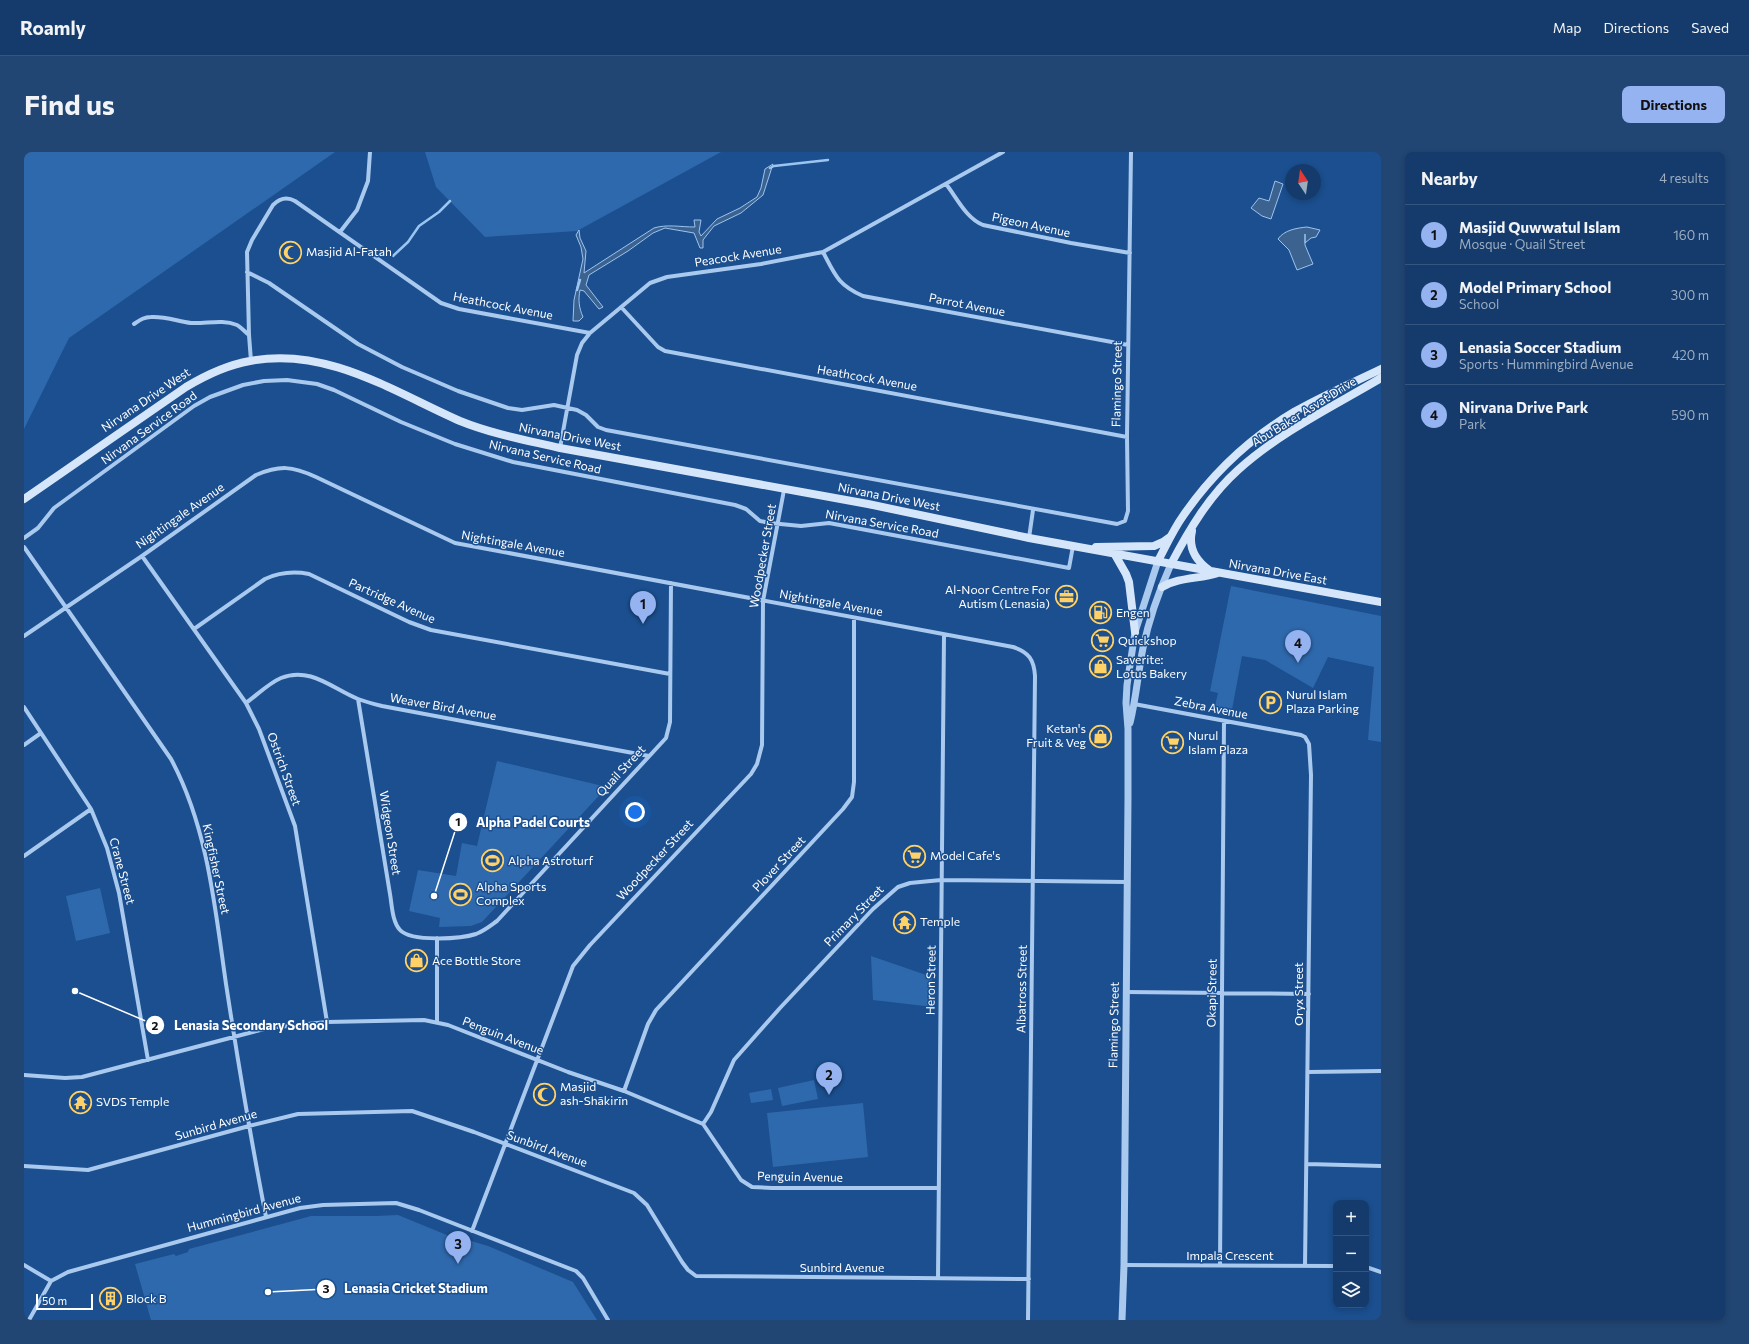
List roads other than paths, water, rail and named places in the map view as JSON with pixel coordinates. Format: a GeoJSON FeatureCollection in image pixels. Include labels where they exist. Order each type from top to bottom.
{"type":"FeatureCollection","features":[{"type":"Feature","properties":{"kind":"main road","name":"Nirvana Drive West"},"geometry":{"type":"LineString","coordinates":[[24,499],[186,386],[214,372],[251,361],[284,358],[326,364],[362,376],[461,421],[481,428],[560,448],[784,490],[868,504],[1029,538],[1158,561]]}},
{"type":"Feature","properties":{"kind":"main road","name":"Abu Baker Asvat Drive"},"geometry":{"type":"LineString","coordinates":[[1158,561],[1182,518],[1206,486],[1247,445],[1292,413],[1381,369]]}},
{"type":"Feature","properties":{"kind":"main road","name":"Abu Baker Asvat Drive"},"geometry":{"type":"LineString","coordinates":[[1171,564],[1193,524],[1223,485],[1237,470],[1303,423],[1381,378]]}},
{"type":"Feature","properties":{"kind":"main road"},"geometry":{"type":"LineString","coordinates":[[1193,524],[1190,539],[1197,560],[1215,572]]}},
{"type":"Feature","properties":{"kind":"main road"},"geometry":{"type":"LineString","coordinates":[[1083,547],[1154,546],[1163,542],[1172,534]]}},
{"type":"Feature","properties":{"kind":"main road"},"geometry":{"type":"LineString","coordinates":[[1114,553],[1129,582],[1135,632]]}},
{"type":"Feature","properties":{"kind":"main road","name":"Nirvana Drive East"},"geometry":{"type":"LineString","coordinates":[[1158,561],[1381,602]]}},
{"type":"Feature","properties":{"kind":"main road"},"geometry":{"type":"LineString","coordinates":[[1162,586],[1174,581],[1199,578],[1215,572]]}},
{"type":"Feature","properties":{"kind":"street"},"geometry":{"type":"LineString","coordinates":[[340,232],[357,210],[368,181],[370,152]]}},
{"type":"Feature","properties":{"kind":"street","name":"Peacock Avenue"},"geometry":{"type":"LineString","coordinates":[[560,448],[576,355],[582,343],[590,333],[650,283],[667,277],[761,264],[823,252],[1002,152]]}},
{"type":"Feature","properties":{"kind":"street","name":"Flamingo Street"},"geometry":{"type":"LineString","coordinates":[[1033,510],[1112,524],[1125,521],[1128,511],[1127,437],[1131,152]]}},
{"type":"Feature","properties":{"kind":"street","name":"Pigeon Avenue"},"geometry":{"type":"LineString","coordinates":[[946,184],[975,222],[1071,244],[1130,253]]}},
{"type":"Feature","properties":{"kind":"street","name":"Heathcock Avenue"},"geometry":{"type":"LineString","coordinates":[[251,361],[247,252],[252,240],[273,206],[281,199],[291,198],[434,298],[449,306],[590,333]]}},
{"type":"Feature","properties":{"kind":"street","name":"Parrot Avenue"},"geometry":{"type":"LineString","coordinates":[[823,252],[838,280],[851,290],[863,296],[1128,345]]}},
{"type":"Feature","properties":{"kind":"street"},"geometry":{"type":"LineString","coordinates":[[247,272],[269,283],[358,344],[402,367],[458,391],[508,408],[522,410],[546,406],[566,407],[583,412],[598,427],[606,430],[1033,510],[1029,538]]}},
{"type":"Feature","properties":{"kind":"street","name":"Heathcock Avenue"},"geometry":{"type":"LineString","coordinates":[[621,307],[658,347],[665,351],[1127,437]]}},
{"type":"Feature","properties":{"kind":"street"},"geometry":{"type":"LineString","coordinates":[[134,324],[142,318],[150,317],[160,317],[193,323],[209,321],[227,322],[238,326],[249,335]]}},
{"type":"Feature","properties":{"kind":"street","name":"Nirvana Service Road"},"geometry":{"type":"LineString","coordinates":[[24,538],[38,528],[54,508],[125,458],[194,406],[224,390],[264,381],[287,380],[318,384],[334,390],[401,422],[455,444],[513,462],[735,505],[746,509],[760,521],[801,526],[828,523],[1069,568],[1073,546]]}},
{"type":"Feature","properties":{"kind":"street","name":"Nightingale Avenue"},"geometry":{"type":"LineString","coordinates":[[24,636],[142,556],[256,475],[276,468],[287,467],[300,470],[316,477],[455,543],[1013,647],[1024,651],[1031,658]]}},
{"type":"Feature","properties":{"kind":"street","name":"Woodpecker Street"},"geometry":{"type":"LineString","coordinates":[[472,1230],[570,974],[578,959],[751,774],[757,764],[762,745],[763,601],[784,490]]}},
{"type":"Feature","properties":{"kind":"street","name":"Kingfisher Street"},"geometry":{"type":"LineString","coordinates":[[24,548],[171,759],[182,782],[201,837],[207,862],[234,1036],[266,1217]]}},
{"type":"Feature","properties":{"kind":"street","name":"Ostrich Street"},"geometry":{"type":"LineString","coordinates":[[142,556],[246,703],[259,729],[295,826],[327,1022]]}},
{"type":"Feature","properties":{"kind":"street","name":"Flamingo Street"},"geometry":{"type":"LineString","coordinates":[[1122,1320],[1124,1265],[1128,730],[1126,703],[1135,632],[1158,561]]}},
{"type":"Feature","properties":{"kind":"street","name":"Flamingo Street"},"geometry":{"type":"LineString","coordinates":[[1128,730],[1135,704],[1144,644],[1154,607],[1171,564]]}},
{"type":"Feature","properties":{"kind":"street","name":"Partridge Avenue"},"geometry":{"type":"LineString","coordinates":[[194,629],[265,579],[275,575],[296,572],[309,574],[409,622],[431,630],[670,674]]}},
{"type":"Feature","properties":{"kind":"street","name":"Quail Street"},"geometry":{"type":"LineString","coordinates":[[437,938],[474,935],[490,926],[669,733],[671,583]]}},
{"type":"Feature","properties":{"kind":"street","name":"Plover Street"},"geometry":{"type":"LineString","coordinates":[[624,1091],[648,1024],[656,1010],[843,809],[852,797],[854,782],[854,618]]}},
{"type":"Feature","properties":{"kind":"street","name":"Heron Street"},"geometry":{"type":"LineString","coordinates":[[938,1278],[944,634]]}},
{"type":"Feature","properties":{"kind":"street","name":"Albatross Street"},"geometry":{"type":"LineString","coordinates":[[1028,1320],[1035,676],[1031,658]]}},
{"type":"Feature","properties":{"kind":"street","name":"Weaver Bird Avenue"},"geometry":{"type":"LineString","coordinates":[[246,703],[279,679],[297,674],[307,675],[358,699],[382,706],[649,756]]}},
{"type":"Feature","properties":{"kind":"street","name":"Widgeon Street"},"geometry":{"type":"LineString","coordinates":[[358,699],[394,916],[398,927],[405,934],[416,937],[437,938]]}},
{"type":"Feature","properties":{"kind":"street","name":"Zebra Avenue"},"geometry":{"type":"LineString","coordinates":[[1126,703],[1292,732]]}},
{"type":"Feature","properties":{"kind":"street","name":"Crane Street"},"geometry":{"type":"LineString","coordinates":[[24,707],[91,809],[107,848],[119,892],[148,1060]]}},
{"type":"Feature","properties":{"kind":"street","name":"Okapi Street"},"geometry":{"type":"LineString","coordinates":[[1220,1265],[1224,721]]}},
{"type":"Feature","properties":{"kind":"street","name":"Oryx Street"},"geometry":{"type":"LineString","coordinates":[[1292,732],[1305,737],[1310,744],[1309,994],[1305,1266]]}},
{"type":"Feature","properties":{"kind":"street"},"geometry":{"type":"LineString","coordinates":[[24,745],[41,733]]}},
{"type":"Feature","properties":{"kind":"street"},"geometry":{"type":"LineString","coordinates":[[24,856],[91,809]]}},
{"type":"Feature","properties":{"kind":"street","name":"Primary Street"},"geometry":{"type":"LineString","coordinates":[[703,1124],[711,1112],[734,1060],[780,1008],[873,909],[893,890],[904,884],[941,880],[1127,882]]}},
{"type":"Feature","properties":{"kind":"street"},"geometry":{"type":"LineString","coordinates":[[437,938],[437,1022]]}},
{"type":"Feature","properties":{"kind":"street"},"geometry":{"type":"LineString","coordinates":[[1126,992],[1309,994]]}},
{"type":"Feature","properties":{"kind":"street","name":"Penguin Avenue"},"geometry":{"type":"LineString","coordinates":[[24,1074],[74,1078],[100,1073],[268,1028],[327,1022],[424,1020],[437,1022],[624,1091],[703,1124],[713,1137],[735,1174],[752,1187],[938,1188]]}},
{"type":"Feature","properties":{"kind":"street"},"geometry":{"type":"LineString","coordinates":[[1308,1072],[1381,1071]]}},
{"type":"Feature","properties":{"kind":"street","name":"Sunbird Avenue"},"geometry":{"type":"LineString","coordinates":[[24,1166],[88,1170],[282,1117],[308,1113],[412,1111],[430,1116],[634,1193],[647,1205],[682,1262],[688,1270],[696,1276],[1029,1279]]}},
{"type":"Feature","properties":{"kind":"street"},"geometry":{"type":"LineString","coordinates":[[1306,1164],[1381,1166]]}},
{"type":"Feature","properties":{"kind":"street","name":"Hummingbird Avenue"},"geometry":{"type":"LineString","coordinates":[[51,1281],[68,1272],[310,1206],[396,1203],[472,1230],[580,1273],[608,1320]]}},
{"type":"Feature","properties":{"kind":"street"},"geometry":{"type":"LineString","coordinates":[[24,1265],[51,1281],[29,1320]]}},
{"type":"Feature","properties":{"kind":"street","name":"Impala Crescent"},"geometry":{"type":"LineString","coordinates":[[1124,1265],[1333,1266]]}},
{"type":"Feature","properties":{"kind":"street"},"geometry":{"type":"LineString","coordinates":[[1369,1269],[1381,1272]]}},
{"type":"Feature","properties":{"kind":"waterway"},"geometry":{"type":"LineString","coordinates":[[770,168],[774,166],[828,160]]}},
{"type":"Feature","properties":{"kind":"waterway"},"geometry":{"type":"LineString","coordinates":[[393,256],[408,242],[419,226],[439,212],[450,201]]}},
{"type":"Feature","properties":{"kind":"waterway"},"geometry":{"type":"LineString","coordinates":[[577,290],[580,280]]}},
{"type":"Feature","properties":{"kind":"place","name":"Masjid Al-Fatah"},"geometry":{"type":"Point","coordinates":[290,252]}},
{"type":"Feature","properties":{"kind":"place","name":"Al-Noor Centre For Autism (Lenasia)"},"geometry":{"type":"Point","coordinates":[1066,597]}},
{"type":"Feature","properties":{"kind":"place","name":"Engen"},"geometry":{"type":"Point","coordinates":[1101,613]}},
{"type":"Feature","properties":{"kind":"place","name":"Masjid Quwwatul Islam"},"geometry":{"type":"Point","coordinates":[643,624]}},
{"type":"Feature","properties":{"kind":"place","name":"Quickshop"},"geometry":{"type":"Point","coordinates":[1103,641]}},
{"type":"Feature","properties":{"kind":"place","name":"Nirvana Drive Park"},"geometry":{"type":"Point","coordinates":[1298,663]}},
{"type":"Feature","properties":{"kind":"place","name":"Saverite: Lotus Bakery"},"geometry":{"type":"Point","coordinates":[1101,667]}},
{"type":"Feature","properties":{"kind":"place","name":"Nurul Islam Plaza Parking"},"geometry":{"type":"Point","coordinates":[1271,702]}},
{"type":"Feature","properties":{"kind":"place","name":"Ketan's Fruit & Veg"},"geometry":{"type":"Point","coordinates":[1101,736]}},
{"type":"Feature","properties":{"kind":"place","name":"Nurul Islam Plaza"},"geometry":{"type":"Point","coordinates":[1172,743]}},
{"type":"Feature","properties":{"kind":"place","name":"Model Cafe's"},"geometry":{"type":"Point","coordinates":[915,856]}},
{"type":"Feature","properties":{"kind":"place","name":"Alpha Astroturf"},"geometry":{"type":"Point","coordinates":[492,861]}},
{"type":"Feature","properties":{"kind":"place","name":"Alpha Sports Complex"},"geometry":{"type":"Point","coordinates":[460,894]}},
{"type":"Feature","properties":{"kind":"place","name":"Alpha Padel Courts"},"geometry":{"type":"Point","coordinates":[434,896]}},
{"type":"Feature","properties":{"kind":"place","name":"Temple"},"geometry":{"type":"Point","coordinates":[905,922]}},
{"type":"Feature","properties":{"kind":"place","name":"Ace Bottle Store"},"geometry":{"type":"Point","coordinates":[417,961]}},
{"type":"Feature","properties":{"kind":"place","name":"Lenasia Secondary School"},"geometry":{"type":"Point","coordinates":[75,991]}},
{"type":"Feature","properties":{"kind":"place","name":"Masjid ash-Shākirīn"},"geometry":{"type":"Point","coordinates":[544,1094]}},
{"type":"Feature","properties":{"kind":"place","name":"Model Primary School"},"geometry":{"type":"Point","coordinates":[829,1095]}},
{"type":"Feature","properties":{"kind":"place","name":"SVDS Temple"},"geometry":{"type":"Point","coordinates":[80,1102]}},
{"type":"Feature","properties":{"kind":"place","name":"Lenasia Soccer Stadium"},"geometry":{"type":"Point","coordinates":[458,1264]}},
{"type":"Feature","properties":{"kind":"place","name":"Lenasia Cricket Stadium"},"geometry":{"type":"Point","coordinates":[268,1292]}},
{"type":"Feature","properties":{"kind":"place","name":"Block B"},"geometry":{"type":"Point","coordinates":[110,1299]}}]}
